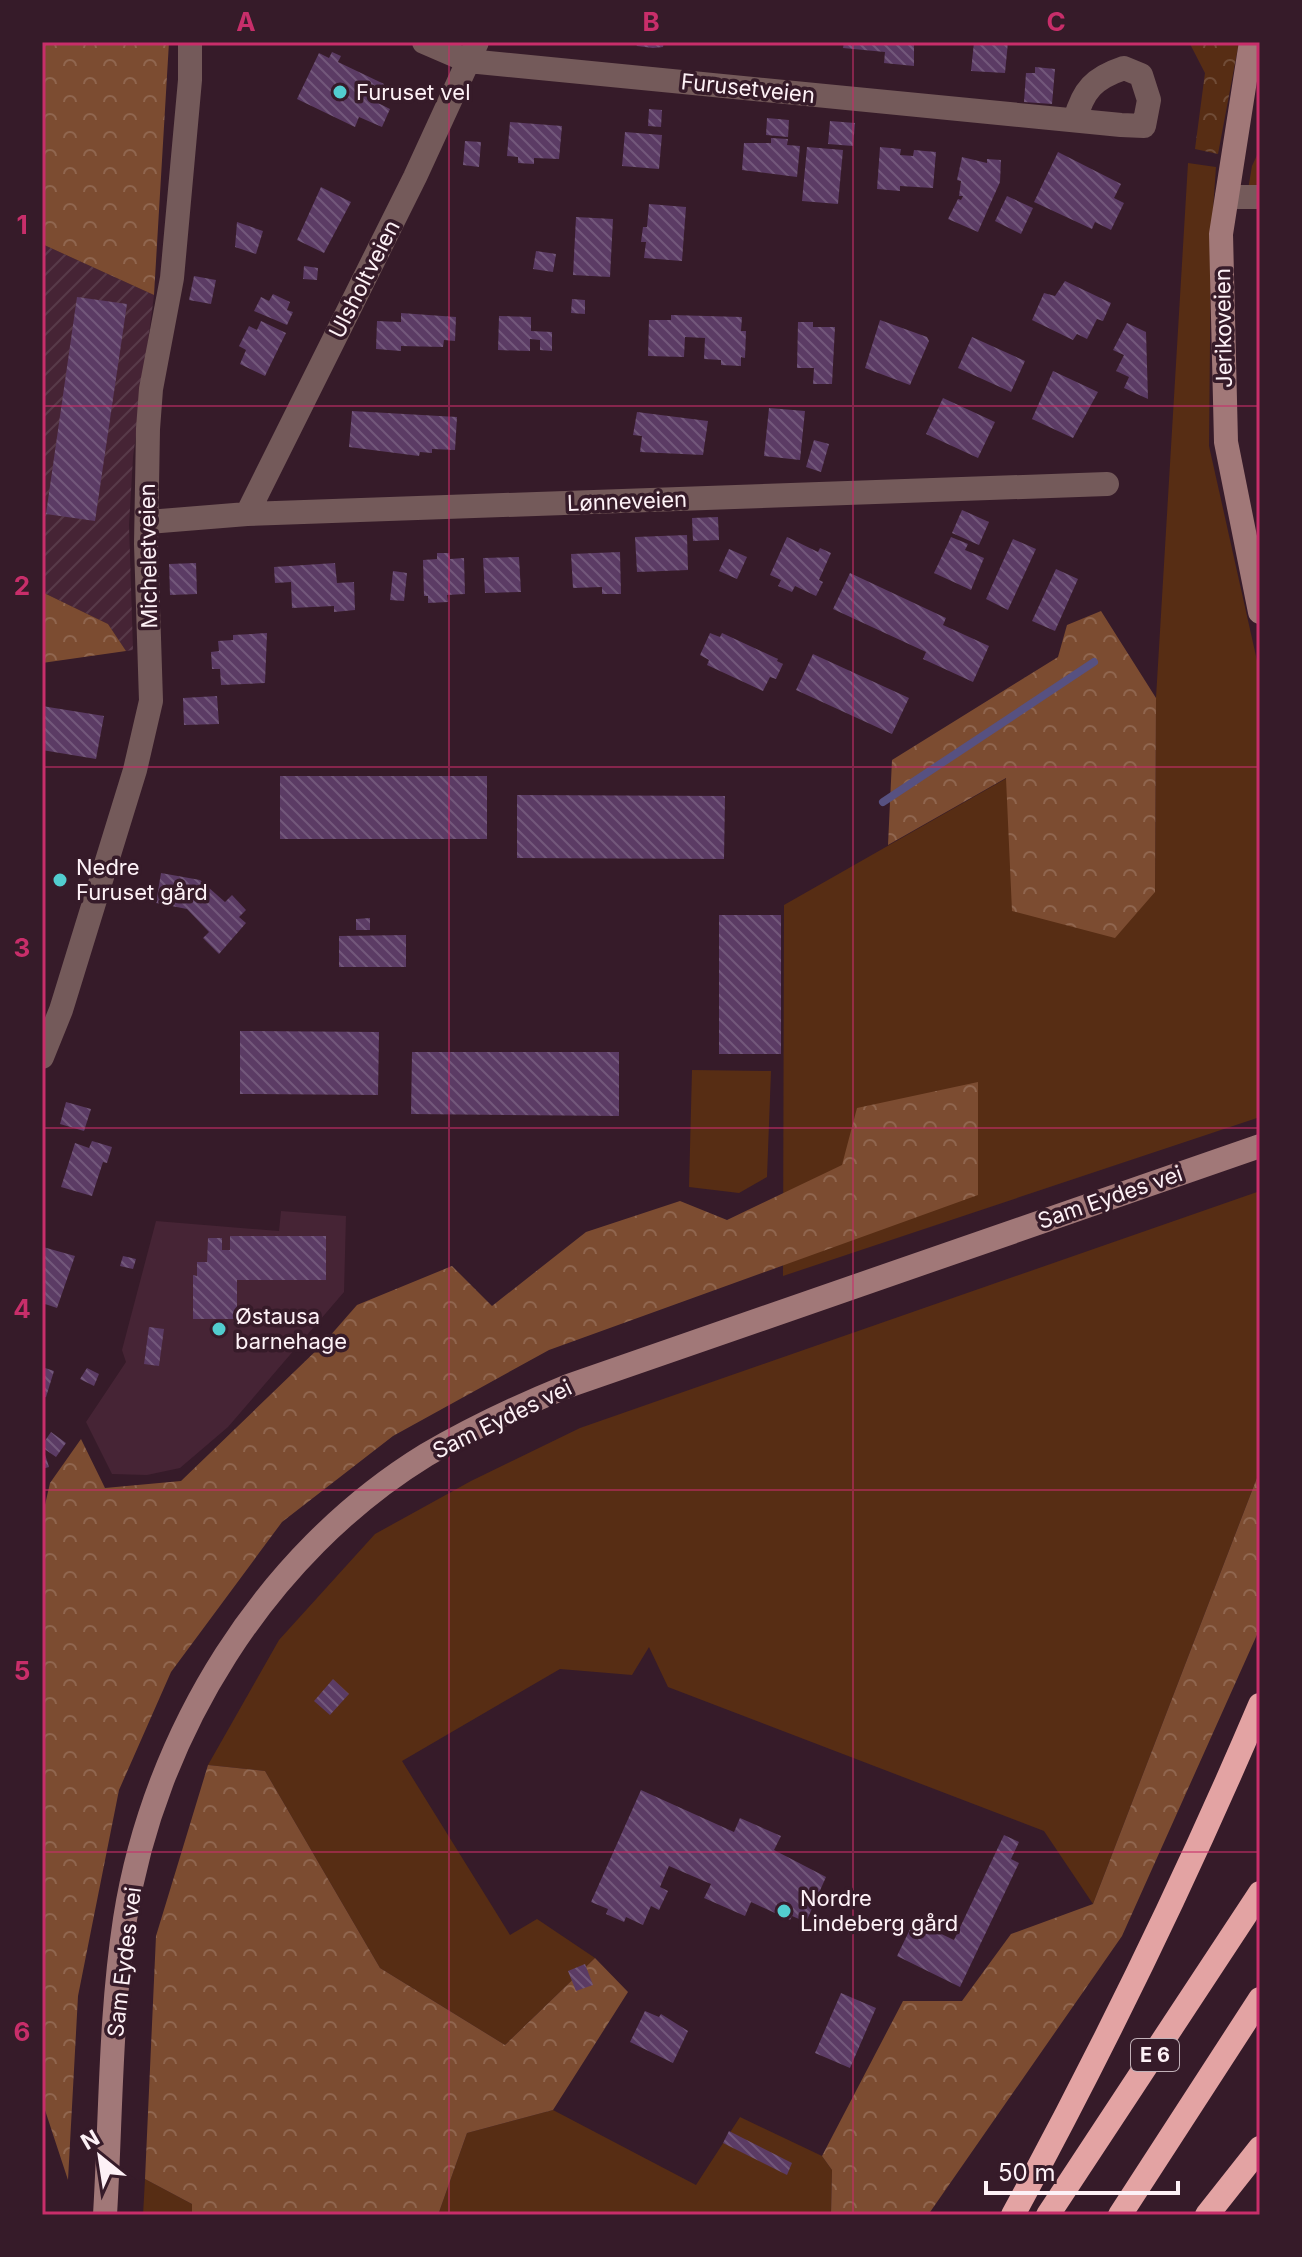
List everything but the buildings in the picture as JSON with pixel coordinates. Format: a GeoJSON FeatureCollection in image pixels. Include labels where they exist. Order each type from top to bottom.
{"type":"FeatureCollection","features":[{"type":"Feature","properties":{"kind":"highway"},"geometry":{"type":"LineString","coordinates":[[1013,2215],[1133,1982],[1213,1814],[1260,1705]]}},
{"type":"Feature","properties":{"kind":"highway","name":"E 6"},"geometry":{"type":"LineString","coordinates":[[1048,2215],[1260,1893]]}},
{"type":"Feature","properties":{"kind":"highway","name":"E 6"},"geometry":{"type":"LineString","coordinates":[[1120,2215],[1260,1999]]}},
{"type":"Feature","properties":{"kind":"highway"},"geometry":{"type":"LineString","coordinates":[[1207,2215],[1260,2148]]}},
{"type":"Feature","properties":{"kind":"main road","name":"Jerikoveien"},"geometry":{"type":"LineString","coordinates":[[1251,42],[1221,234],[1226,442],[1260,612]]}},
{"type":"Feature","properties":{"kind":"main road","name":"Sam Eydes vei"},"geometry":{"type":"LineString","coordinates":[[105,2215],[118,1973],[125,1917],[146,1826],[181,1736],[233,1643],[264,1602],[339,1522],[424,1456],[521,1405],[645,1357],[1260,1146]]}},
{"type":"Feature","properties":{"kind":"street","name":"Micheletveien"},"geometry":{"type":"LineString","coordinates":[[42,1057],[61,1010],[135,770],[151,701],[148,429],[151,389],[172,278],[190,80],[190,42]]}},
{"type":"Feature","properties":{"kind":"street","name":"Furusetveien"},"geometry":{"type":"LineString","coordinates":[[424,42],[472,51],[1075,120]]}},
{"type":"Feature","properties":{"kind":"street","name":"Ulsholtveien"},"geometry":{"type":"LineString","coordinates":[[247,514],[415,177],[472,51]]}},
{"type":"Feature","properties":{"kind":"street"},"geometry":{"type":"LineString","coordinates":[[1227,197],[1260,197]]}},
{"type":"Feature","properties":{"kind":"street","name":"Lønneveien"},"geometry":{"type":"LineString","coordinates":[[148,522],[247,514],[1107,484]]}},
{"type":"Feature","properties":{"kind":"shaded area"},"geometry":{"type":"Polygon","coordinates":[[[42,244],[154,295],[133,457],[129,525],[133,650],[126,651],[108,624],[42,592],[42,244]]]}},
{"type":"Feature","properties":{"kind":"shaded area","name":"Østausa barnehage"},"geometry":{"type":"Polygon","coordinates":[[[281,1211],[346,1216],[344,1292],[228,1427],[180,1468],[147,1475],[112,1474],[86,1422],[126,1362],[122,1350],[156,1221],[279,1231],[281,1211]]]}},
{"type":"Feature","properties":{"kind":"green space"},"geometry":{"type":"Polygon","coordinates":[[[42,42],[169,42],[154,295],[42,244],[42,42]]]}},
{"type":"Feature","properties":{"kind":"green space"},"geometry":{"type":"Polygon","coordinates":[[[1189,42],[1239,42],[1218,154],[1195,149],[1205,73],[1189,42]]]}},
{"type":"Feature","properties":{"kind":"green space"},"geometry":{"type":"Polygon","coordinates":[[[1260,149],[1260,197],[1247,196],[1252,166],[1260,149]]]}},
{"type":"Feature","properties":{"kind":"green space"},"geometry":{"type":"Polygon","coordinates":[[[1188,163],[1216,167],[1211,238],[1209,446],[1260,674],[1260,1117],[783,1276],[784,905],[1007,778],[1155,892],[1156,698],[1188,163]]]}},
{"type":"Feature","properties":{"kind":"green space"},"geometry":{"type":"Polygon","coordinates":[[[42,592],[108,624],[126,651],[42,663],[42,592]]]}},
{"type":"Feature","properties":{"kind":"green space"},"geometry":{"type":"Polygon","coordinates":[[[1101,611],[1156,698],[1155,892],[1115,938],[1012,911],[1006,778],[888,845],[892,760],[1058,657],[1067,625],[1101,611]]]}},
{"type":"Feature","properties":{"kind":"green space"},"geometry":{"type":"Polygon","coordinates":[[[692,1070],[771,1071],[767,1177],[739,1193],[689,1187],[692,1070]]]}},
{"type":"Feature","properties":{"kind":"green space"},"geometry":{"type":"Polygon","coordinates":[[[978,1082],[978,1195],[549,1350],[393,1436],[282,1522],[171,1672],[119,1790],[78,1996],[68,2180],[42,2101],[42,1518],[50,1483],[81,1439],[105,1488],[181,1481],[322,1345],[357,1305],[452,1266],[492,1306],[586,1232],[680,1201],[727,1220],[842,1165],[857,1108],[978,1082]]]}},
{"type":"Feature","properties":{"kind":"green space"},"geometry":{"type":"Polygon","coordinates":[[[1260,1191],[1260,1470],[1093,1904],[1044,1831],[668,1687],[649,1647],[632,1675],[560,1669],[402,1761],[510,1935],[537,1919],[595,1958],[505,2045],[380,1968],[265,1771],[208,1765],[279,1640],[375,1534],[471,1481],[580,1428],[1260,1191]]]}},
{"type":"Feature","properties":{"kind":"green space"},"geometry":{"type":"Polygon","coordinates":[[[1260,1470],[1260,1628],[1122,1936],[928,2215],[831,2215],[832,2170],[822,2156],[903,2001],[962,2001],[1011,1934],[1093,1904],[1260,1470]]]}},
{"type":"Feature","properties":{"kind":"green space"},"geometry":{"type":"Polygon","coordinates":[[[208,1765],[265,1771],[380,1968],[505,2045],[595,1958],[628,1992],[553,2110],[467,2133],[438,2215],[192,2215],[192,2204],[145,2179],[156,1936],[208,1765]]]}},
{"type":"Feature","properties":{"kind":"green space"},"geometry":{"type":"Polygon","coordinates":[[[553,2110],[696,2185],[740,2117],[822,2156],[832,2170],[831,2215],[438,2215],[467,2133],[553,2110]]]}},
{"type":"Feature","properties":{"kind":"green space"},"geometry":{"type":"Polygon","coordinates":[[[145,2179],[192,2204],[192,2215],[143,2215],[145,2179]]]}},
{"type":"Feature","properties":{"kind":"waterway"},"geometry":{"type":"LineString","coordinates":[[883,802],[1094,662]]}},
{"type":"Feature","properties":{"kind":"place","name":"Furuset vel"},"geometry":{"type":"Point","coordinates":[340,92]}},
{"type":"Feature","properties":{"kind":"place","name":"Nedre Furuset gård"},"geometry":{"type":"Point","coordinates":[60,880]}},
{"type":"Feature","properties":{"kind":"place","name":"Østausa barnehage"},"geometry":{"type":"Point","coordinates":[219,1329]}},
{"type":"Feature","properties":{"kind":"place","name":"Nordre Lindeberg gård"},"geometry":{"type":"Point","coordinates":[784,1911]}}]}
